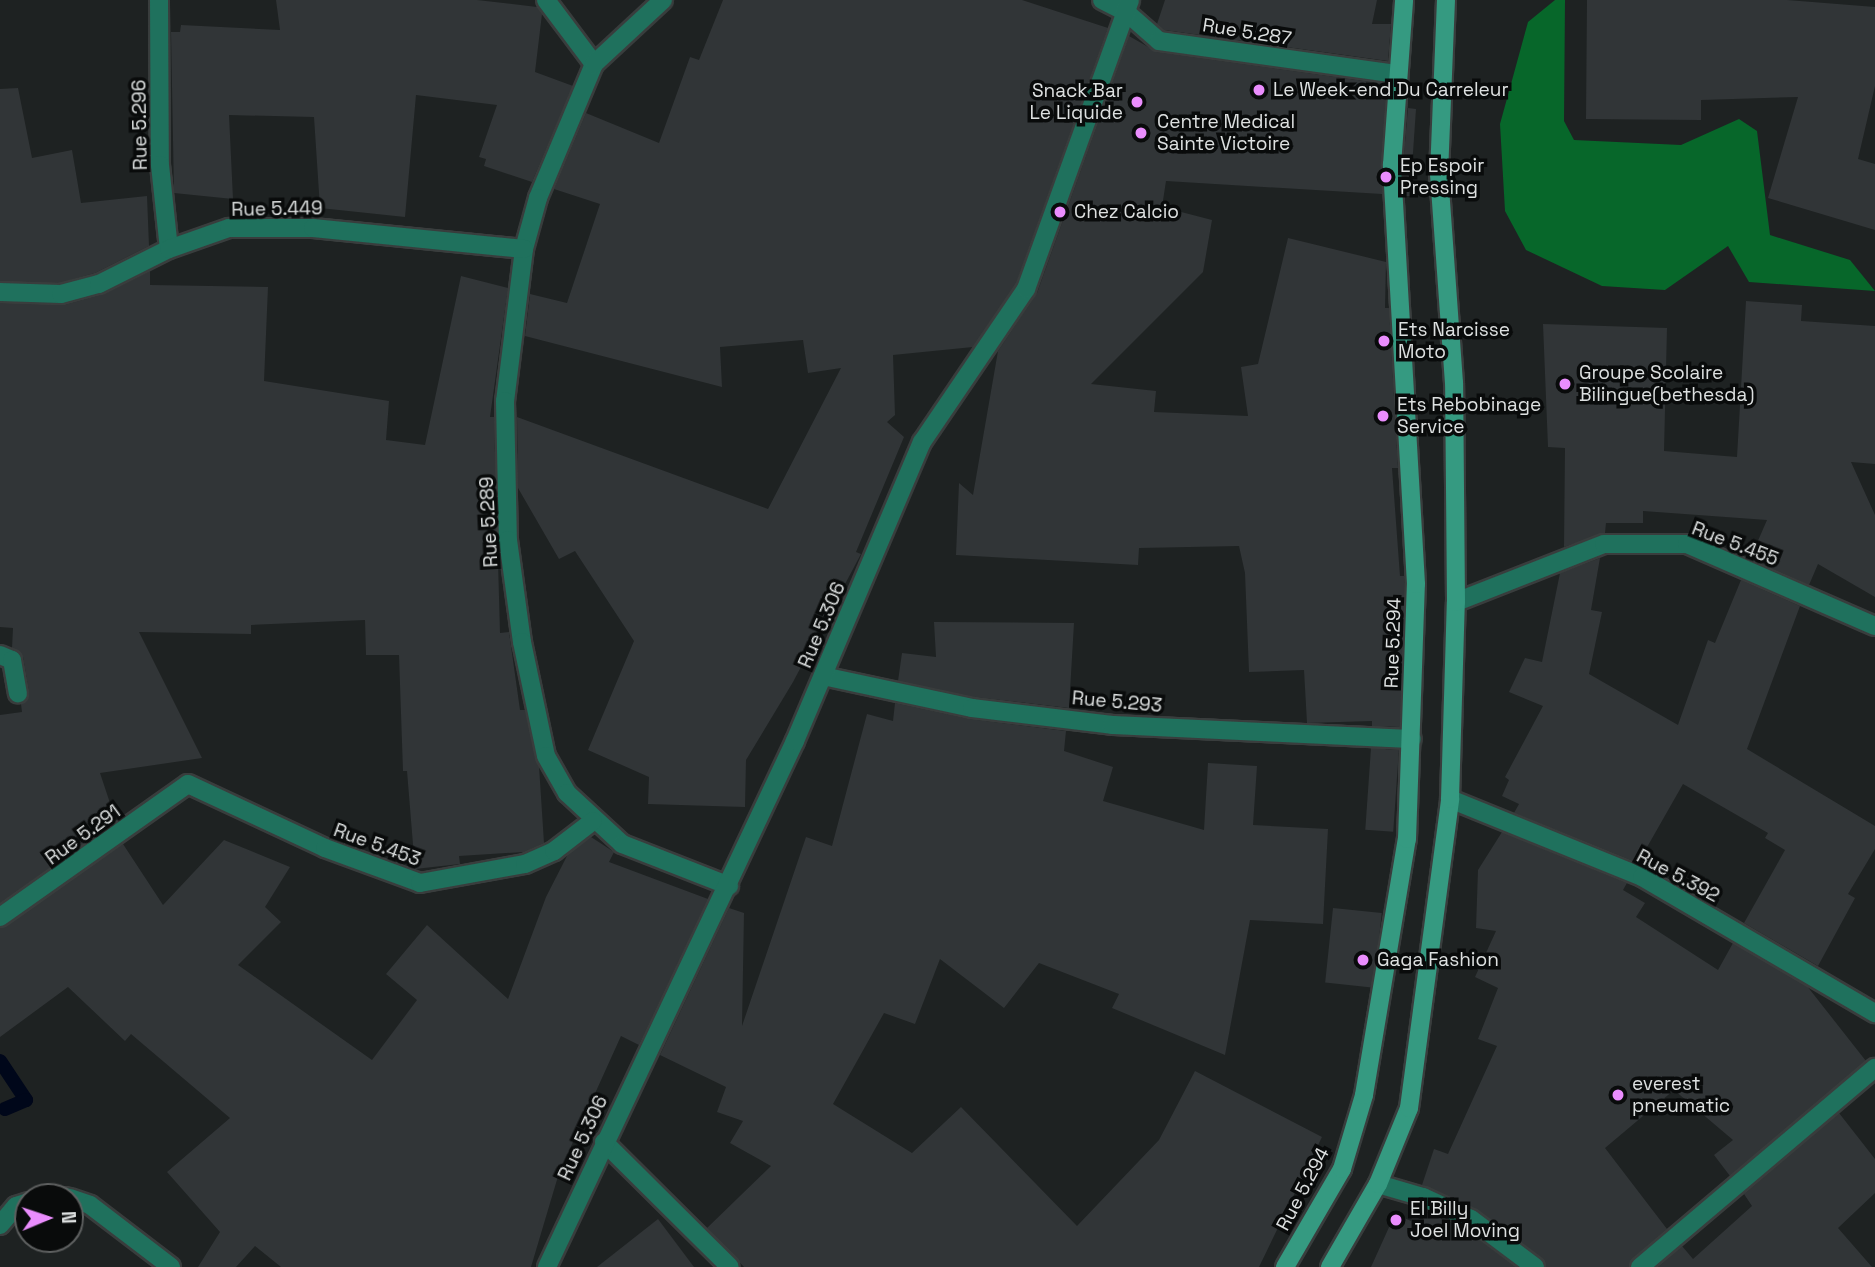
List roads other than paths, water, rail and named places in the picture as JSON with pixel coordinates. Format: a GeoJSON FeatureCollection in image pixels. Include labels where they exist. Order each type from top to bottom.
{"type":"FeatureCollection","features":[{"type":"Feature","properties":{"kind":"main road","name":"Rue 5.294"},"geometry":{"type":"LineString","coordinates":[[1285,1267],[1342,1169],[1364,1095],[1407,839],[1416,584],[1392,165],[1404,0]]}},
{"type":"Feature","properties":{"kind":"main road"},"geometry":{"type":"LineString","coordinates":[[1330,1267],[1378,1184],[1409,1108],[1450,799],[1456,602],[1454,383],[1439,174],[1446,0]]}},
{"type":"Feature","properties":{"kind":"street","name":"Rue 5.296"},"geometry":{"type":"LineString","coordinates":[[159,0],[160,165],[169,249]]}},
{"type":"Feature","properties":{"kind":"street"},"geometry":{"type":"LineString","coordinates":[[546,0],[594,64]]}},
{"type":"Feature","properties":{"kind":"street","name":"Rue 5.289"},"geometry":{"type":"LineString","coordinates":[[663,0],[594,64],[538,198],[524,249],[505,401],[508,540],[522,642],[546,756],[567,793],[593,821],[622,844],[729,886]]}},
{"type":"Feature","properties":{"kind":"street","name":"Rue 5.287"},"geometry":{"type":"LineString","coordinates":[[1102,0],[1128,6],[1159,41],[1398,74]]}},
{"type":"Feature","properties":{"kind":"street","name":"Rue 5.306"},"geometry":{"type":"LineString","coordinates":[[547,1267],[604,1142],[729,886],[823,676],[922,442],[1026,289],[1128,6]]}},
{"type":"Feature","properties":{"kind":"street","name":"Rue 5.449"},"geometry":{"type":"LineString","coordinates":[[0,292],[61,294],[99,284],[169,249],[229,228],[313,228],[524,249]]}},
{"type":"Feature","properties":{"kind":"street","name":"Rue 5.455"},"geometry":{"type":"LineString","coordinates":[[1456,602],[1604,544],[1687,544],[1875,626]]}},
{"type":"Feature","properties":{"kind":"street"},"geometry":{"type":"LineString","coordinates":[[0,655],[12,660],[18,693]]}},
{"type":"Feature","properties":{"kind":"street","name":"Rue 5.293"},"geometry":{"type":"LineString","coordinates":[[823,676],[972,708],[1112,724],[1412,739]]}},
{"type":"Feature","properties":{"kind":"street","name":"Rue 5.453"},"geometry":{"type":"LineString","coordinates":[[188,784],[325,848],[420,883],[525,864],[554,851],[593,821]]}},
{"type":"Feature","properties":{"kind":"street","name":"Rue 5.291"},"geometry":{"type":"LineString","coordinates":[[0,917],[188,784]]}},
{"type":"Feature","properties":{"kind":"street","name":"Rue 5.392"},"geometry":{"type":"LineString","coordinates":[[1450,799],[1642,877],[1875,1013]]}},
{"type":"Feature","properties":{"kind":"street"},"geometry":{"type":"LineString","coordinates":[[1640,1267],[1875,1068]]}},
{"type":"Feature","properties":{"kind":"street"},"geometry":{"type":"LineString","coordinates":[[604,1142],[730,1267]]}},
{"type":"Feature","properties":{"kind":"street"},"geometry":{"type":"LineString","coordinates":[[1378,1184],[1423,1196],[1471,1219],[1535,1267]]}},
{"type":"Feature","properties":{"kind":"street"},"geometry":{"type":"LineString","coordinates":[[84,1203],[171,1267]]}},
{"type":"Feature","properties":{"kind":"street"},"geometry":{"type":"LineString","coordinates":[[0,1225],[14,1208]]}},
{"type":"Feature","properties":{"kind":"waterway"},"geometry":{"type":"LineString","coordinates":[[0,1061],[26,1100],[5,1109]]}},
{"type":"Feature","properties":{"kind":"place","name":"Le Week-end Du Carreleur"},"geometry":{"type":"Point","coordinates":[1259,90]}},
{"type":"Feature","properties":{"kind":"place","name":"Snack Bar Le Liquide"},"geometry":{"type":"Point","coordinates":[1137,102]}},
{"type":"Feature","properties":{"kind":"place","name":"Centre Medical Sainte Victoire"},"geometry":{"type":"Point","coordinates":[1141,133]}},
{"type":"Feature","properties":{"kind":"place","name":"Ep Espoir Pressing"},"geometry":{"type":"Point","coordinates":[1386,177]}},
{"type":"Feature","properties":{"kind":"place","name":"Chez Calcio"},"geometry":{"type":"Point","coordinates":[1060,212]}},
{"type":"Feature","properties":{"kind":"place","name":"Ets Narcisse Moto"},"geometry":{"type":"Point","coordinates":[1384,341]}},
{"type":"Feature","properties":{"kind":"place","name":"Groupe Scolaire Bilingue(bethesda)"},"geometry":{"type":"Point","coordinates":[1565,384]}},
{"type":"Feature","properties":{"kind":"place","name":"Ets Rebobinage Service"},"geometry":{"type":"Point","coordinates":[1383,416]}},
{"type":"Feature","properties":{"kind":"place","name":"Gaga Fashion"},"geometry":{"type":"Point","coordinates":[1363,960]}},
{"type":"Feature","properties":{"kind":"place","name":"everest pneumatic"},"geometry":{"type":"Point","coordinates":[1618,1095]}},
{"type":"Feature","properties":{"kind":"place","name":"El Billy Joel Moving"},"geometry":{"type":"Point","coordinates":[1396,1220]}}]}
